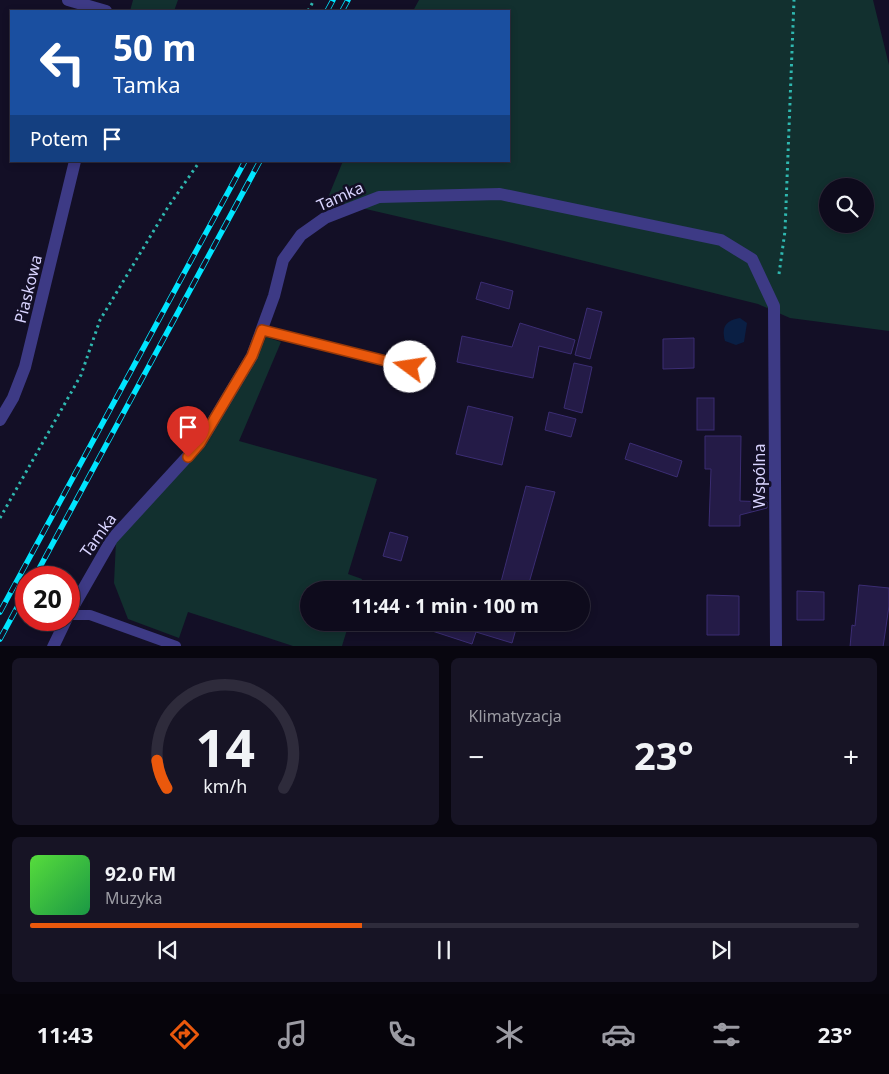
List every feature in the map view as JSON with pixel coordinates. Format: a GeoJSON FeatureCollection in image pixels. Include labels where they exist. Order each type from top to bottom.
{"type":"FeatureCollection","features":[{"type":"Feature","properties":{"kind":"street"},"geometry":{"type":"LineString","coordinates":[[68,0],[103,10]]}},
{"type":"Feature","properties":{"kind":"street","name":"Piaskowa"},"geometry":{"type":"LineString","coordinates":[[0,420],[13,398],[25,367],[75,162]]}},
{"type":"Feature","properties":{"kind":"street","name":"Tamka"},"geometry":{"type":"LineString","coordinates":[[80,595],[112,538],[200,443],[252,356],[274,296],[283,260],[301,235],[325,218],[379,197],[500,194],[721,240],[752,259],[774,306]]}},
{"type":"Feature","properties":{"kind":"street","name":"Wspólna"},"geometry":{"type":"LineString","coordinates":[[774,306],[776,646]]}},
{"type":"Feature","properties":{"kind":"street"},"geometry":{"type":"LineString","coordinates":[[53,646],[60,631]]}},
{"type":"Feature","properties":{"kind":"lane"},"geometry":{"type":"LineString","coordinates":[[262,330],[410,367]]}},
{"type":"Feature","properties":{"kind":"lane"},"geometry":{"type":"LineString","coordinates":[[80,615],[90,615],[176,646]]}},
{"type":"Feature","properties":{"kind":"path"},"geometry":{"type":"LineString","coordinates":[[778,278],[785,232],[794,0]]}},
{"type":"Feature","properties":{"kind":"path"},"geometry":{"type":"LineString","coordinates":[[0,518],[81,375],[100,320],[168,207],[199,162]]}},
{"type":"Feature","properties":{"kind":"green space"},"geometry":{"type":"Polygon","coordinates":[[[133,0],[178,0],[174,10],[130,10],[133,0]]]}},
{"type":"Feature","properties":{"kind":"green space"},"geometry":{"type":"Polygon","coordinates":[[[419,0],[873,0],[889,65],[889,331],[790,318],[758,304],[504,241],[327,200],[343,162],[510,162],[510,10],[414,10],[419,0]]]}},
{"type":"Feature","properties":{"kind":"green space"},"geometry":{"type":"Polygon","coordinates":[[[266,337],[281,342],[239,441],[377,479],[348,574],[362,579],[361,581],[300,581],[300,631],[347,631],[342,646],[293,646],[188,612],[179,638],[128,619],[114,583],[116,541],[205,446],[256,360],[266,337]]]}},
{"type":"Feature","properties":{"kind":"water"},"geometry":{"type":"Polygon","coordinates":[[[740,318],[747,323],[744,342],[736,345],[725,341],[724,328],[731,320],[740,318]]]}},
{"type":"Feature","properties":{"kind":"building"},"geometry":{"type":"Polygon","coordinates":[[[481,282],[513,291],[509,309],[476,299],[481,282]]]}},
{"type":"Feature","properties":{"kind":"building"},"geometry":{"type":"Polygon","coordinates":[[[587,308],[602,312],[590,359],[575,355],[587,308]]]}},
{"type":"Feature","properties":{"kind":"building"},"geometry":{"type":"Polygon","coordinates":[[[520,323],[575,340],[571,354],[539,346],[533,378],[457,362],[462,336],[512,347],[520,323]]]}},
{"type":"Feature","properties":{"kind":"building"},"geometry":{"type":"Polygon","coordinates":[[[694,338],[694,368],[663,369],[663,339],[694,338]]]}},
{"type":"Feature","properties":{"kind":"building"},"geometry":{"type":"Polygon","coordinates":[[[574,363],[592,367],[582,413],[564,408],[574,363]]]}},
{"type":"Feature","properties":{"kind":"building"},"geometry":{"type":"Polygon","coordinates":[[[697,398],[714,398],[714,430],[697,430],[697,398]]]}},
{"type":"Feature","properties":{"kind":"building"},"geometry":{"type":"Polygon","coordinates":[[[468,406],[513,417],[502,465],[456,454],[468,406]]]}},
{"type":"Feature","properties":{"kind":"building"},"geometry":{"type":"Polygon","coordinates":[[[549,412],[576,419],[571,437],[545,430],[549,412]]]}},
{"type":"Feature","properties":{"kind":"building"},"geometry":{"type":"Polygon","coordinates":[[[705,436],[741,436],[740,501],[767,502],[767,508],[740,515],[740,526],[709,526],[711,469],[705,469],[705,436]]]}},
{"type":"Feature","properties":{"kind":"building"},"geometry":{"type":"Polygon","coordinates":[[[630,443],[682,461],[677,477],[625,459],[630,443]]]}},
{"type":"Feature","properties":{"kind":"building"},"geometry":{"type":"Polygon","coordinates":[[[526,486],[555,492],[530,581],[501,581],[526,486]]]}},
{"type":"Feature","properties":{"kind":"building"},"geometry":{"type":"Polygon","coordinates":[[[390,532],[408,537],[401,561],[383,556],[390,532]]]}},
{"type":"Feature","properties":{"kind":"building"},"geometry":{"type":"Polygon","coordinates":[[[859,585],[889,588],[889,606],[883,646],[850,646],[852,625],[855,626],[859,585]]]}},
{"type":"Feature","properties":{"kind":"building"},"geometry":{"type":"Polygon","coordinates":[[[797,591],[824,592],[824,620],[797,620],[797,591]]]}},
{"type":"Feature","properties":{"kind":"building"},"geometry":{"type":"Polygon","coordinates":[[[707,595],[739,596],[739,635],[707,635],[707,595]]]}},
{"type":"Feature","properties":{"kind":"building"},"geometry":{"type":"Polygon","coordinates":[[[432,631],[515,631],[512,643],[476,632],[472,644],[432,631]]]}},
{"type":"Feature","properties":{"kind":"railway"},"geometry":{"type":"LineString","coordinates":[[328,10],[333,0]]}},
{"type":"Feature","properties":{"kind":"railway"},"geometry":{"type":"LineString","coordinates":[[343,10],[348,0]]}},
{"type":"Feature","properties":{"kind":"railway"},"geometry":{"type":"LineString","coordinates":[[0,612],[244,162]]}},
{"type":"Feature","properties":{"kind":"railway"},"geometry":{"type":"LineString","coordinates":[[41,566],[259,162]]}},
{"type":"Feature","properties":{"kind":"railway"},"geometry":{"type":"LineString","coordinates":[[0,639],[15,611]]}},
{"type":"Feature","properties":{"kind":"route"},"geometry":{"type":"LineString","coordinates":[[188,457],[200,443],[252,356],[262,330],[410,367]]}}]}
